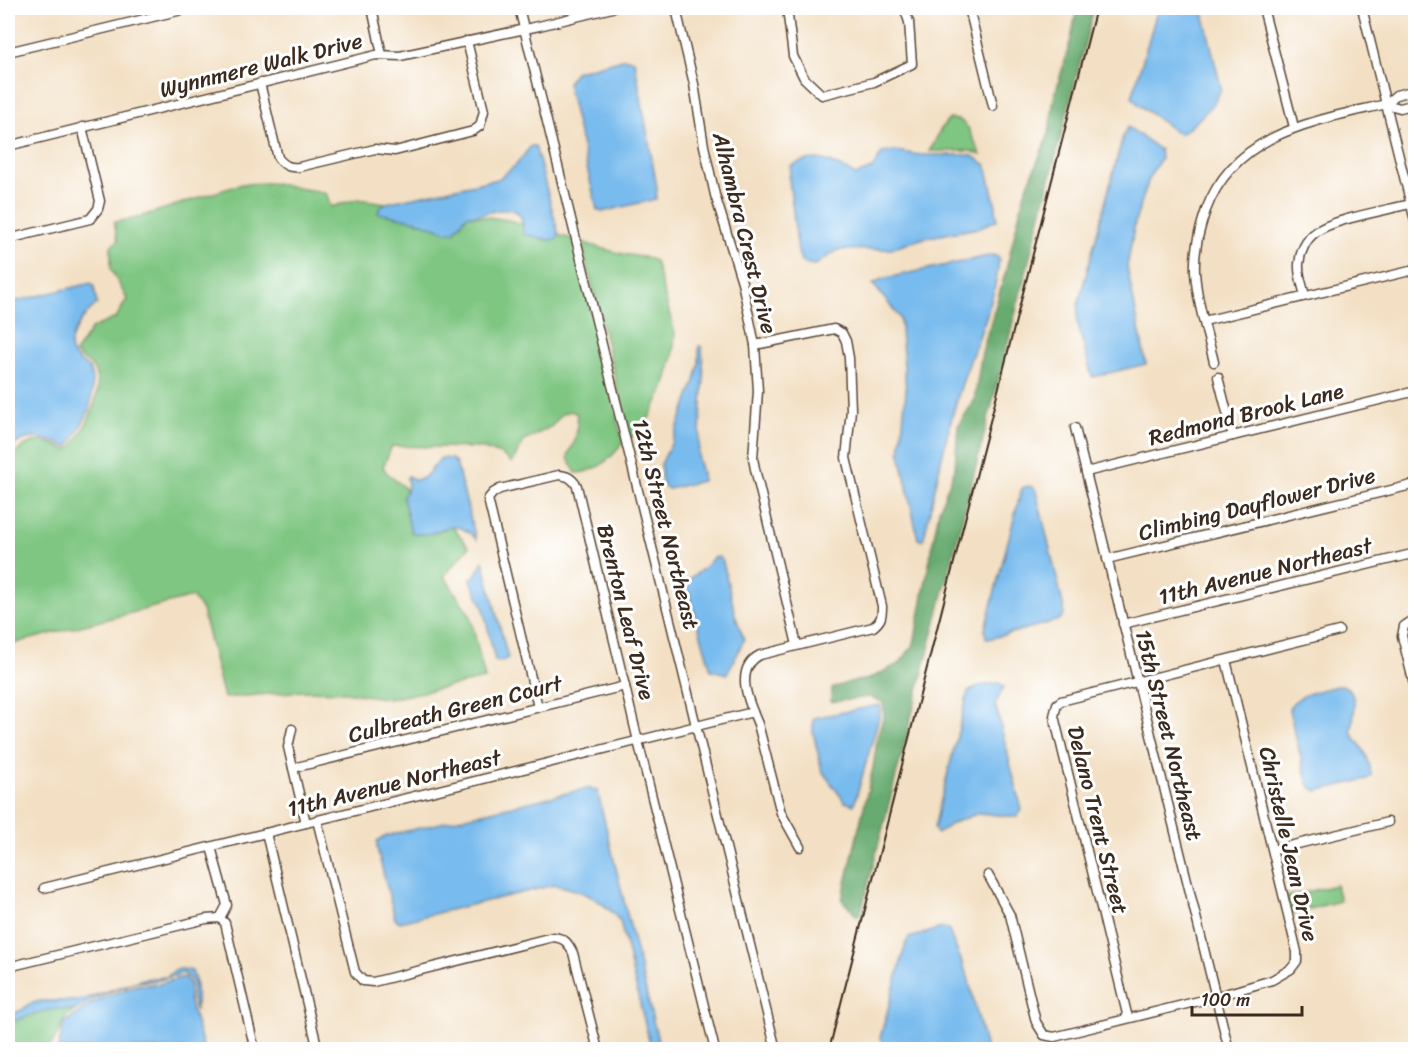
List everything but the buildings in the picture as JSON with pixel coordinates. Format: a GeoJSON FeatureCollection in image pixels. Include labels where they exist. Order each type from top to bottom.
{"type":"FeatureCollection","features":[{"type":"Feature","properties":{"kind":"street"},"geometry":{"type":"LineString","coordinates":[[8,52],[190,8]]}},
{"type":"Feature","properties":{"kind":"street"},"geometry":{"type":"LineString","coordinates":[[372,8],[383,50],[382,55]]}},
{"type":"Feature","properties":{"kind":"street","name":"12th Street Northeast"},"geometry":{"type":"LineString","coordinates":[[519,8],[776,1050]]}},
{"type":"Feature","properties":{"kind":"street"},"geometry":{"type":"LineString","coordinates":[[524,28],[612,8]]}},
{"type":"Feature","properties":{"kind":"street","name":"Alhambra Crest Drive"},"geometry":{"type":"LineString","coordinates":[[673,8],[677,13],[688,57],[715,195],[740,272],[755,345],[758,392],[753,458],[797,645]]}},
{"type":"Feature","properties":{"kind":"street"},"geometry":{"type":"LineString","coordinates":[[787,8],[793,56],[804,78],[822,95],[874,82],[912,64],[909,22],[904,8]]}},
{"type":"Feature","properties":{"kind":"street"},"geometry":{"type":"LineString","coordinates":[[969,8],[993,106]]}},
{"type":"Feature","properties":{"kind":"street"},"geometry":{"type":"LineString","coordinates":[[1263,8],[1294,127]]}},
{"type":"Feature","properties":{"kind":"street"},"geometry":{"type":"LineString","coordinates":[[1362,8],[1416,225]]}},
{"type":"Feature","properties":{"kind":"street","name":"Wynnmere Walk Drive"},"geometry":{"type":"LineString","coordinates":[[8,146],[382,55],[400,56],[524,28]]}},
{"type":"Feature","properties":{"kind":"street"},"geometry":{"type":"LineString","coordinates":[[260,84],[278,158],[284,165],[292,168],[299,167],[375,149],[395,151],[473,131],[480,126],[484,111],[467,41]]}},
{"type":"Feature","properties":{"kind":"street"},"geometry":{"type":"LineString","coordinates":[[1214,362],[1195,274],[1195,253],[1208,205],[1228,172],[1244,156],[1267,140],[1294,127],[1386,104],[1396,95],[1416,90]]}},
{"type":"Feature","properties":{"kind":"street"},"geometry":{"type":"LineString","coordinates":[[1386,104],[1400,108],[1416,104]]}},
{"type":"Feature","properties":{"kind":"street"},"geometry":{"type":"LineString","coordinates":[[8,239],[90,219],[95,214],[100,201],[82,127]]}},
{"type":"Feature","properties":{"kind":"street"},"geometry":{"type":"LineString","coordinates":[[1305,296],[1299,265],[1301,253],[1315,232],[1330,225],[1410,204]]}},
{"type":"Feature","properties":{"kind":"street"},"geometry":{"type":"LineString","coordinates":[[1204,321],[1416,268]]}},
{"type":"Feature","properties":{"kind":"street"},"geometry":{"type":"LineString","coordinates":[[755,345],[834,329],[842,333],[846,341],[851,410],[846,458],[882,606],[882,616],[873,627],[797,645],[752,659],[745,671],[744,680],[781,813],[800,847]]}},
{"type":"Feature","properties":{"kind":"street"},"geometry":{"type":"LineString","coordinates":[[1218,377],[1233,436]]}},
{"type":"Feature","properties":{"kind":"street","name":"Redmond Brook Lane"},"geometry":{"type":"LineString","coordinates":[[1086,472],[1416,391]]}},
{"type":"Feature","properties":{"kind":"street","name":"15th Street Northeast"},"geometry":{"type":"LineString","coordinates":[[1075,428],[1229,1050]]}},
{"type":"Feature","properties":{"kind":"street","name":"Brenton Leaf Drive"},"geometry":{"type":"LineString","coordinates":[[538,707],[489,499],[500,489],[559,475],[567,476],[577,486],[715,1050]]}},
{"type":"Feature","properties":{"kind":"street","name":"Climbing Dayflower Drive"},"geometry":{"type":"LineString","coordinates":[[1107,560],[1416,484]]}},
{"type":"Feature","properties":{"kind":"street","name":"11th Avenue Northeast"},"geometry":{"type":"LineString","coordinates":[[1123,624],[1416,552]]}},
{"type":"Feature","properties":{"kind":"street"},"geometry":{"type":"LineString","coordinates":[[1416,618],[1404,626],[1402,636],[1416,693]]}},
{"type":"Feature","properties":{"kind":"street","name":"Delano Trent Street"},"geometry":{"type":"LineString","coordinates":[[1128,1018],[1054,716],[1057,704],[1061,701],[1339,632]]}},
{"type":"Feature","properties":{"kind":"street","name":"Christelle Jean Drive"},"geometry":{"type":"LineString","coordinates":[[988,875],[1010,915],[1036,1022],[1044,1035],[1054,1037],[1215,997],[1272,980],[1291,969],[1297,961],[1297,951],[1226,660]]}},
{"type":"Feature","properties":{"kind":"street","name":"Culbreath Green Court"},"geometry":{"type":"LineString","coordinates":[[293,768],[625,686]]}},
{"type":"Feature","properties":{"kind":"street","name":"11th Avenue Northeast"},"geometry":{"type":"LineString","coordinates":[[44,888],[753,712]]}},
{"type":"Feature","properties":{"kind":"street"},"geometry":{"type":"LineString","coordinates":[[292,729],[288,747],[306,823]]}},
{"type":"Feature","properties":{"kind":"street"},"geometry":{"type":"LineString","coordinates":[[317,820],[355,972],[363,981],[373,982],[553,937],[562,938],[568,943],[573,953],[598,1050]]}},
{"type":"Feature","properties":{"kind":"street"},"geometry":{"type":"LineString","coordinates":[[1273,850],[1388,822]]}},
{"type":"Feature","properties":{"kind":"street"},"geometry":{"type":"LineString","coordinates":[[266,833],[318,1050]]}},
{"type":"Feature","properties":{"kind":"street"},"geometry":{"type":"LineString","coordinates":[[211,847],[227,905],[220,918]]}},
{"type":"Feature","properties":{"kind":"street"},"geometry":{"type":"LineString","coordinates":[[8,967],[206,919],[220,918],[228,931],[255,1050]]}},
{"type":"Feature","properties":{"kind":"green space"},"geometry":{"type":"Polygon","coordinates":[[[1077,8],[1094,8],[860,916],[857,916],[842,900],[873,768],[878,734],[884,716],[883,702],[869,697],[831,702],[832,688],[869,679],[900,663],[914,644],[939,510],[955,468],[958,426],[974,401],[982,352],[1005,274],[1024,195],[1049,133],[1054,98],[1071,39],[1077,8]]]}},
{"type":"Feature","properties":{"kind":"green space"},"geometry":{"type":"Polygon","coordinates":[[[950,119],[960,120],[968,128],[981,155],[971,151],[929,151],[950,119]]]}},
{"type":"Feature","properties":{"kind":"green space"},"geometry":{"type":"Polygon","coordinates":[[[271,183],[326,193],[331,207],[358,199],[386,203],[383,205],[400,216],[454,232],[467,215],[518,223],[544,239],[556,239],[559,235],[573,239],[623,443],[618,449],[597,467],[576,473],[568,458],[577,429],[577,414],[571,411],[562,414],[552,426],[524,441],[512,463],[501,454],[480,448],[392,446],[383,467],[407,490],[403,497],[408,511],[432,533],[452,526],[469,547],[444,576],[470,615],[485,679],[389,699],[345,692],[304,691],[224,698],[202,610],[192,597],[8,645],[8,460],[29,443],[40,441],[69,450],[92,411],[96,400],[97,378],[93,368],[75,353],[92,328],[116,318],[127,299],[111,269],[111,246],[118,241],[114,222],[133,219],[242,184],[271,183]]]}},
{"type":"Feature","properties":{"kind":"green space"},"geometry":{"type":"Polygon","coordinates":[[[581,242],[655,261],[675,333],[673,356],[664,388],[644,428],[630,438],[581,242]]]}},
{"type":"Feature","properties":{"kind":"green space"},"geometry":{"type":"Polygon","coordinates":[[[1336,885],[1340,901],[1291,914],[1287,897],[1336,885]]]}},
{"type":"Feature","properties":{"kind":"green space"},"geometry":{"type":"Polygon","coordinates":[[[60,1008],[76,1010],[66,1016],[48,1049],[8,1050],[8,1023],[40,1011],[60,1008]]]}},
{"type":"Feature","properties":{"kind":"water"},"geometry":{"type":"Polygon","coordinates":[[[1158,8],[1202,8],[1221,88],[1204,114],[1179,134],[1139,105],[1132,97],[1158,8]]]}},
{"type":"Feature","properties":{"kind":"water"},"geometry":{"type":"Polygon","coordinates":[[[623,59],[632,59],[635,63],[657,188],[656,199],[602,212],[597,210],[567,83],[575,72],[623,59]]]}},
{"type":"Feature","properties":{"kind":"water"},"geometry":{"type":"Polygon","coordinates":[[[1128,127],[1160,150],[1161,158],[1150,176],[1135,222],[1127,267],[1146,364],[1092,377],[1077,321],[1078,305],[1123,136],[1128,127]]]}},
{"type":"Feature","properties":{"kind":"water"},"geometry":{"type":"Polygon","coordinates":[[[531,146],[535,146],[559,235],[556,239],[549,240],[523,234],[522,221],[512,210],[467,215],[454,232],[378,213],[386,203],[498,179],[516,165],[531,146]]]}},
{"type":"Feature","properties":{"kind":"water"},"geometry":{"type":"Polygon","coordinates":[[[895,151],[920,155],[971,155],[986,165],[997,220],[978,228],[924,238],[891,249],[838,250],[815,265],[802,263],[798,252],[789,179],[791,166],[810,159],[825,160],[856,175],[872,169],[882,153],[895,151]]]}},
{"type":"Feature","properties":{"kind":"water"},"geometry":{"type":"Polygon","coordinates":[[[993,255],[999,258],[993,292],[954,408],[923,541],[918,539],[900,454],[906,391],[900,318],[873,284],[882,279],[993,255]]]}},
{"type":"Feature","properties":{"kind":"water"},"geometry":{"type":"Polygon","coordinates":[[[91,283],[94,286],[97,304],[78,326],[70,346],[74,356],[90,369],[91,402],[85,419],[68,447],[45,439],[29,438],[15,444],[8,451],[8,303],[91,283]]]}},
{"type":"Feature","properties":{"kind":"water"},"geometry":{"type":"Polygon","coordinates":[[[699,346],[702,347],[704,377],[698,459],[702,481],[669,489],[663,486],[661,464],[672,442],[695,381],[699,364],[699,346]]]}},
{"type":"Feature","properties":{"kind":"water"},"geometry":{"type":"Polygon","coordinates":[[[441,458],[452,459],[456,463],[476,539],[458,527],[450,527],[429,534],[411,532],[403,497],[408,487],[407,477],[415,480],[424,478],[441,458]]]}},
{"type":"Feature","properties":{"kind":"water"},"geometry":{"type":"Polygon","coordinates":[[[1033,487],[1036,491],[1064,615],[1059,620],[989,639],[986,638],[985,629],[1022,488],[1033,487]]]}},
{"type":"Feature","properties":{"kind":"water"},"geometry":{"type":"Polygon","coordinates":[[[719,557],[723,562],[735,614],[744,640],[727,674],[711,670],[686,584],[713,558],[719,557]]]}},
{"type":"Feature","properties":{"kind":"water"},"geometry":{"type":"Polygon","coordinates":[[[483,561],[508,658],[499,662],[495,661],[483,606],[470,579],[475,576],[483,561]]]}},
{"type":"Feature","properties":{"kind":"water"},"geometry":{"type":"Polygon","coordinates":[[[999,683],[1004,687],[995,704],[1022,810],[1017,817],[979,813],[953,823],[937,834],[934,828],[968,692],[979,686],[999,683]]]}},
{"type":"Feature","properties":{"kind":"water"},"geometry":{"type":"Polygon","coordinates":[[[1341,685],[1351,692],[1353,698],[1354,712],[1351,732],[1367,758],[1371,776],[1367,779],[1317,791],[1310,787],[1307,781],[1289,710],[1296,700],[1303,696],[1341,685]]]}},
{"type":"Feature","properties":{"kind":"water"},"geometry":{"type":"Polygon","coordinates":[[[880,705],[880,714],[854,805],[845,802],[822,771],[813,732],[813,718],[880,705]]]}},
{"type":"Feature","properties":{"kind":"water"},"geometry":{"type":"Polygon","coordinates":[[[588,788],[597,790],[660,1049],[651,1049],[620,921],[606,906],[590,896],[554,885],[400,922],[395,919],[377,841],[386,836],[588,788]]]}},
{"type":"Feature","properties":{"kind":"water"},"geometry":{"type":"Polygon","coordinates":[[[942,928],[948,929],[968,977],[986,1049],[888,1049],[880,1038],[906,943],[909,938],[942,928]]]}},
{"type":"Feature","properties":{"kind":"water"},"geometry":{"type":"Polygon","coordinates":[[[181,969],[192,971],[194,976],[196,1011],[192,999],[193,983],[184,973],[159,980],[136,982],[92,999],[76,1010],[48,1010],[8,1023],[8,1015],[22,1010],[29,1004],[41,1001],[74,1001],[143,979],[166,977],[181,969]]]}},
{"type":"Feature","properties":{"kind":"water"},"geometry":{"type":"Polygon","coordinates":[[[184,977],[190,984],[189,999],[204,1049],[58,1049],[64,1023],[93,1002],[137,985],[159,984],[184,977]]]}},
{"type":"Feature","properties":{"kind":"railway"},"geometry":{"type":"LineString","coordinates":[[829,1050],[1096,8]]}}]}
